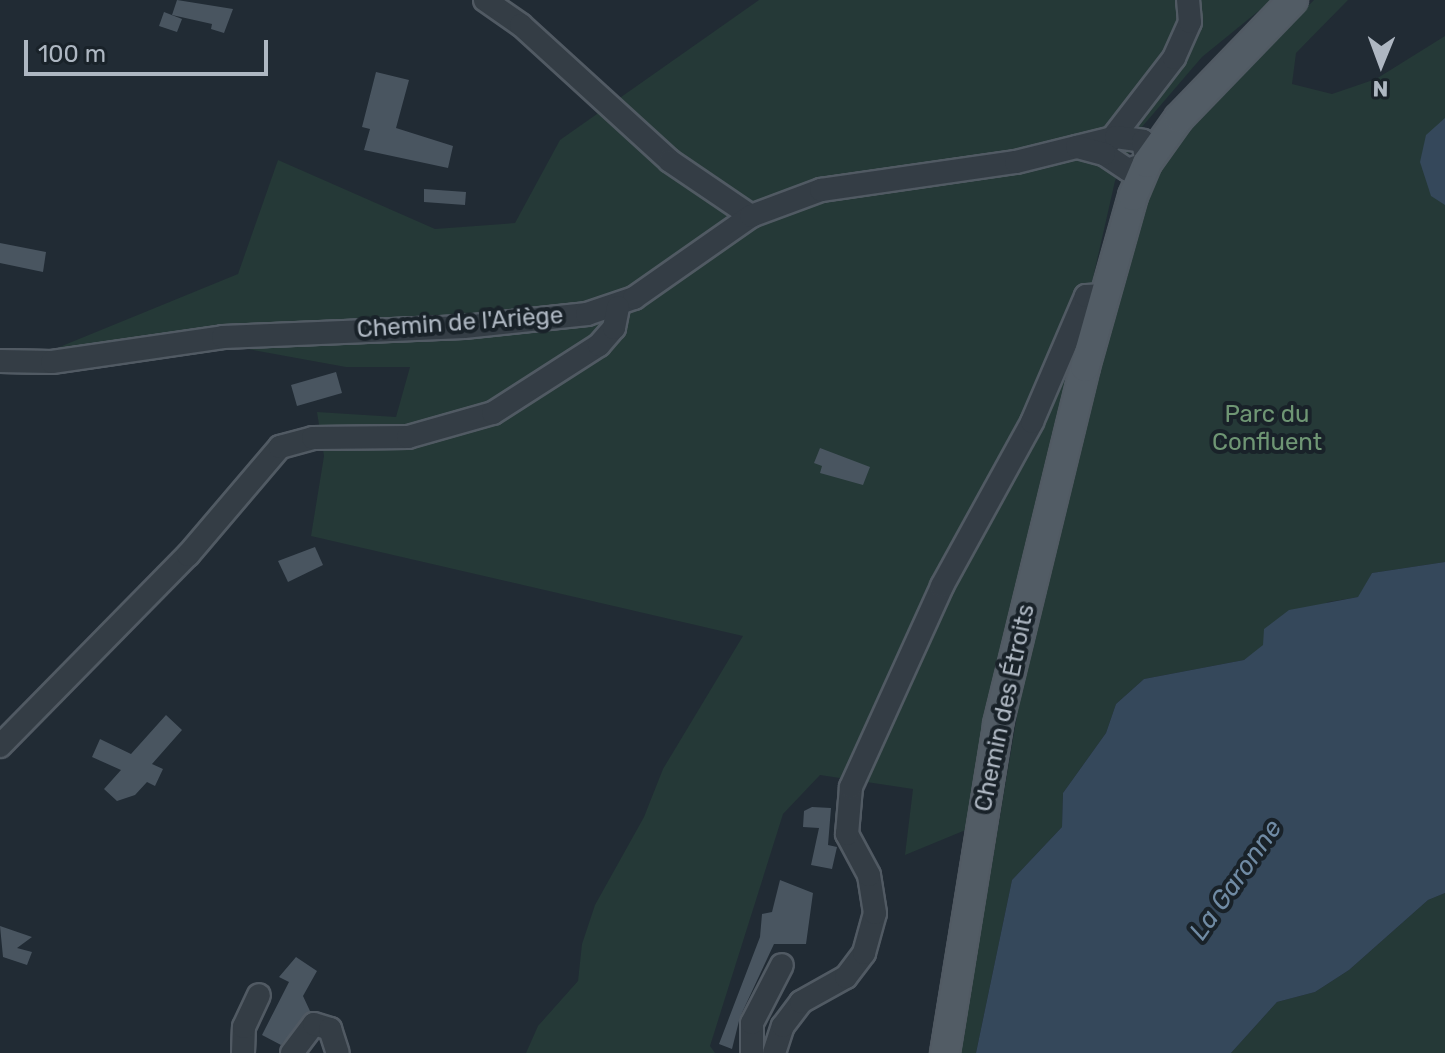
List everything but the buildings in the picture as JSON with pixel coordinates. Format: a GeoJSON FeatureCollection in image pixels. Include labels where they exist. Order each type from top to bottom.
{"type":"FeatureCollection","features":[{"type":"Feature","properties":{"kind":"main road","name":"Chemin des Étroits"},"geometry":{"type":"LineString","coordinates":[[945,1053],[998,724],[1102,294],[1128,153],[1192,86],[1263,29],[1293,0]]}},
{"type":"Feature","properties":{"kind":"street"},"geometry":{"type":"LineString","coordinates":[[1128,153],[1185,39],[1188,0]]}},
{"type":"Feature","properties":{"kind":"street"},"geometry":{"type":"LineString","coordinates":[[494,2],[670,161],[751,216]]}},
{"type":"Feature","properties":{"kind":"street","name":"Chemin de l'Ariège"},"geometry":{"type":"LineString","coordinates":[[0,361],[52,362],[223,337],[545,321],[618,307],[751,216],[853,183],[1016,162],[1077,147],[1128,153]]}},
{"type":"Feature","properties":{"kind":"street"},"geometry":{"type":"LineString","coordinates":[[774,1053],[783,1026],[801,1002],[846,977],[864,953],[875,913],[869,875],[847,834],[851,787],[942,586],[1032,422],[1086,296],[1102,294]]}},
{"type":"Feature","properties":{"kind":"street"},"geometry":{"type":"LineString","coordinates":[[0,746],[188,555],[280,447],[328,437],[408,437],[493,413],[599,345],[614,328],[618,307]]}},
{"type":"Feature","properties":{"kind":"street"},"geometry":{"type":"LineString","coordinates":[[752,1053],[752,1023],[782,965]]}},
{"type":"Feature","properties":{"kind":"street"},"geometry":{"type":"LineString","coordinates":[[243,1053],[244,1027],[259,995]]}},
{"type":"Feature","properties":{"kind":"street"},"geometry":{"type":"LineString","coordinates":[[292,1053],[314,1024],[330,1029],[338,1053]]}},
{"type":"Feature","properties":{"kind":"green space"},"geometry":{"type":"Polygon","coordinates":[[[759,0],[1272,0],[1202,57],[1141,128],[1115,181],[968,829],[905,855],[913,789],[820,775],[783,814],[710,1046],[715,1053],[526,1053],[538,1026],[578,981],[582,944],[595,905],[644,817],[663,769],[743,636],[311,536],[324,456],[317,412],[396,417],[410,367],[346,367],[231,346],[13,366],[238,274],[278,160],[435,229],[515,223],[560,140],[759,0]]]}},
{"type":"Feature","properties":{"kind":"green space","name":"Parc du Confluent"},"geometry":{"type":"Polygon","coordinates":[[[1314,0],[1348,0],[1296,53],[1292,84],[1332,94],[1376,79],[1445,36],[1445,562],[1372,573],[1359,597],[1328,602],[1244,660],[1144,679],[1116,704],[1106,733],[1063,793],[1062,827],[1012,880],[976,1053],[960,1053],[1022,686],[1135,225],[1155,174],[1180,135],[1314,0]]]}},
{"type":"Feature","properties":{"kind":"green space"},"geometry":{"type":"Polygon","coordinates":[[[1445,893],[1445,1053],[1231,1053],[1277,1002],[1315,992],[1349,970],[1428,900],[1445,893]]]}},
{"type":"Feature","properties":{"kind":"water"},"geometry":{"type":"Polygon","coordinates":[[[1445,118],[1445,205],[1431,196],[1420,162],[1426,135],[1445,118]]]}},
{"type":"Feature","properties":{"kind":"water","name":"La Garonne"},"geometry":{"type":"Polygon","coordinates":[[[1445,562],[1445,893],[1428,900],[1349,970],[1315,992],[1277,1002],[1231,1053],[976,1053],[1012,880],[1062,827],[1063,793],[1106,733],[1116,704],[1144,679],[1244,660],[1263,645],[1264,629],[1289,610],[1358,597],[1372,573],[1445,562]]]}}]}
